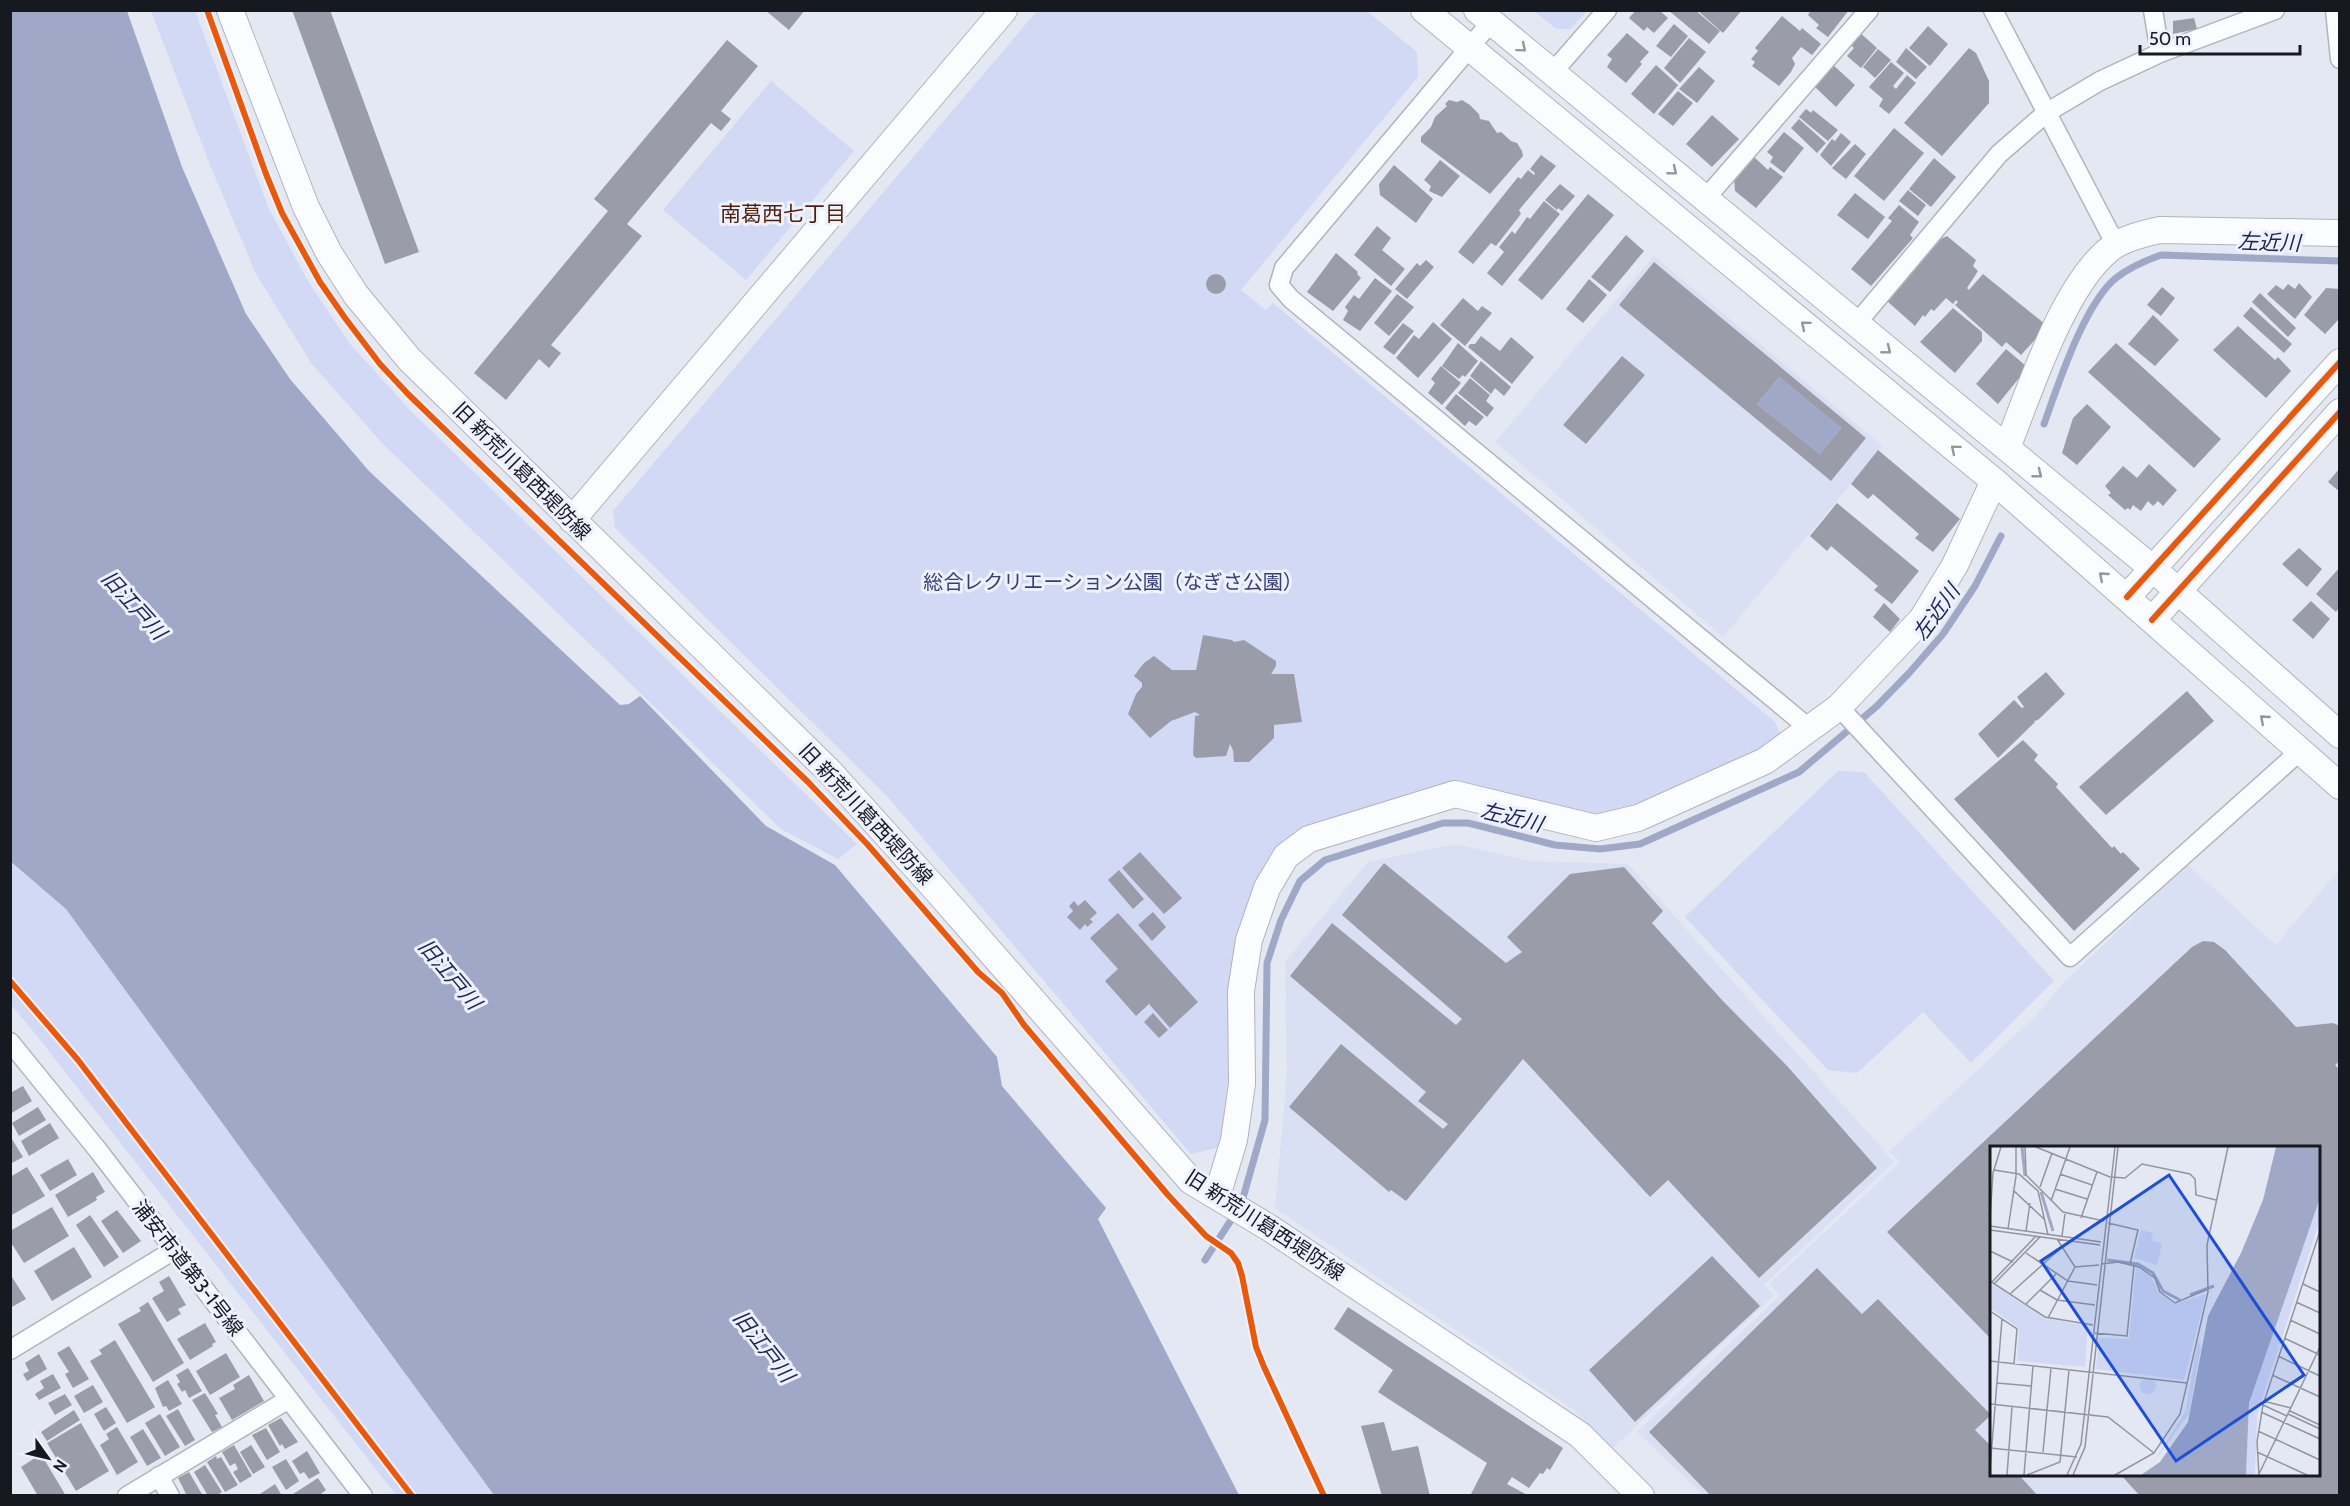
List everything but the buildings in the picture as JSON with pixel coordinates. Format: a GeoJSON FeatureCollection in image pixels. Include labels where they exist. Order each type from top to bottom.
{"type":"FeatureCollection","features":[{"type":"Feature","properties":{"kind":"street","name":"旧 新荒川葛西堤防線"},"geometry":{"type":"LineString","coordinates":[[230,10],[306,207],[329,253],[356,295],[409,359],[829,771],[938,891],[1191,1180],[1287,1239],[1580,1435],[1641,1496]]}},
{"type":"Feature","properties":{"kind":"street"},"geometry":{"type":"LineString","coordinates":[[573,520],[1004,10]]}},
{"type":"Feature","properties":{"kind":"street"},"geometry":{"type":"LineString","coordinates":[[1424,10],[1994,481],[2340,786]]}},
{"type":"Feature","properties":{"kind":"street"},"geometry":{"type":"LineString","coordinates":[[1552,73],[1607,10]]}},
{"type":"Feature","properties":{"kind":"street"},"geometry":{"type":"LineString","coordinates":[[1706,198],[1869,10]]}},
{"type":"Feature","properties":{"kind":"street"},"geometry":{"type":"LineString","coordinates":[[1993,10],[2116,245]]}},
{"type":"Feature","properties":{"kind":"street"},"geometry":{"type":"LineString","coordinates":[[2153,10],[2160,53]]}},
{"type":"Feature","properties":{"kind":"street"},"geometry":{"type":"LineString","coordinates":[[1856,324],[1999,154],[2046,113],[2100,81],[2160,53],[2275,10]]}},
{"type":"Feature","properties":{"kind":"street"},"geometry":{"type":"LineString","coordinates":[[2335,10],[2340,59]]}},
{"type":"Feature","properties":{"kind":"street"},"geometry":{"type":"LineString","coordinates":[[1810,729],[1292,299],[1279,285],[1284,268],[1470,48],[1484,16],[2152,568],[2337,727]]}},
{"type":"Feature","properties":{"kind":"street"},"geometry":{"type":"LineString","coordinates":[[2007,448],[2053,331],[2073,293],[2097,262],[2116,245],[2138,235],[2160,230],[2340,233]]}},
{"type":"Feature","properties":{"kind":"street"},"geometry":{"type":"LineString","coordinates":[[2127,597],[2340,362]]}},
{"type":"Feature","properties":{"kind":"street"},"geometry":{"type":"LineString","coordinates":[[2152,620],[2340,412]]}},
{"type":"Feature","properties":{"kind":"street"},"geometry":{"type":"LineString","coordinates":[[1217,1196],[1234,1140],[1242,1084],[1241,991],[1249,940],[1267,888],[1286,856],[1309,839],[1455,794],[1596,828],[1638,818],[1765,761],[1839,707],[1922,619],[1955,565],[1994,481]]}},
{"type":"Feature","properties":{"kind":"street"},"geometry":{"type":"LineString","coordinates":[[1839,707],[2070,957],[2300,751]]}},
{"type":"Feature","properties":{"kind":"street","name":"浦安市道第3-1号線"},"geometry":{"type":"LineString","coordinates":[[10,1042],[363,1496]]}},
{"type":"Feature","properties":{"kind":"street"},"geometry":{"type":"LineString","coordinates":[[10,1350],[174,1250]]}},
{"type":"Feature","properties":{"kind":"street"},"geometry":{"type":"LineString","coordinates":[[127,1496],[289,1399]]}},
{"type":"Feature","properties":{"kind":"street"},"geometry":{"type":"LineString","coordinates":[[159,1476],[170,1496]]}},
{"type":"Feature","properties":{"kind":"shaded area"},"geometry":{"type":"Polygon","coordinates":[[[1654,256],[1883,446],[1723,637],[1495,442],[1654,256]]]}},
{"type":"Feature","properties":{"kind":"shaded area"},"geometry":{"type":"Polygon","coordinates":[[[1456,844],[1530,861],[1628,864],[1894,1162],[1764,1285],[1774,1295],[1613,1448],[1574,1410],[1275,1208],[1287,1073],[1285,962],[1368,862],[1456,844]]]}},
{"type":"Feature","properties":{"kind":"shaded area"},"geometry":{"type":"Polygon","coordinates":[[[2188,865],[2276,945],[2339,870],[2339,1495],[1703,1495],[1637,1432],[1779,1296],[1770,1283],[1900,1162],[1889,1152],[2036,1016],[2063,983],[2188,865]]]}},
{"type":"Feature","properties":{"kind":"green space"},"geometry":{"type":"Polygon","coordinates":[[[151,11],[195,11],[269,209],[309,283],[350,344],[409,409],[857,844],[838,859],[781,829],[382,443],[311,363],[256,274],[210,165],[151,11]]]}},
{"type":"Feature","properties":{"kind":"green space","name":"総合レクリエーション公園（なぎさ公園）"},"geometry":{"type":"Polygon","coordinates":[[[1037,11],[1367,11],[1417,52],[1418,77],[1241,290],[1266,310],[1273,303],[1775,722],[1782,738],[1635,807],[1591,815],[1453,784],[1306,830],[1230,991],[1228,1078],[1220,1147],[1191,1154],[886,795],[615,528],[613,511],[1037,11]]]}},
{"type":"Feature","properties":{"kind":"green space"},"geometry":{"type":"Polygon","coordinates":[[[1534,11],[1587,11],[1570,29],[1556,29],[1534,11]]]}},
{"type":"Feature","properties":{"kind":"green space"},"geometry":{"type":"Polygon","coordinates":[[[771,81],[854,151],[746,280],[663,210],[771,81]]]}},
{"type":"Feature","properties":{"kind":"green space"},"geometry":{"type":"Polygon","coordinates":[[[1838,771],[1864,772],[2054,981],[1971,1063],[1923,1012],[1857,1073],[1828,1070],[1685,917],[1838,771]]]}},
{"type":"Feature","properties":{"kind":"green space"},"geometry":{"type":"Polygon","coordinates":[[[10,862],[66,909],[511,1495],[396,1495],[11,1005],[10,862]]]}},
{"type":"Feature","properties":{"kind":"water","name":"旧江戸川"},"geometry":{"type":"Polygon","coordinates":[[[11,10],[127,11],[182,167],[246,314],[290,379],[369,471],[620,705],[629,704],[640,696],[766,826],[835,865],[997,1057],[1002,1086],[1106,1208],[1098,1219],[1239,1495],[494,1495],[66,909],[11,862],[11,10]]]}},
{"type":"Feature","properties":{"kind":"water"},"geometry":{"type":"Polygon","coordinates":[[[1779,377],[1841,428],[1820,454],[1757,404],[1779,377]]]}},
{"type":"Feature","properties":{"kind":"waterway","name":"左近川"},"geometry":{"type":"LineString","coordinates":[[2044,424],[2073,346],[2093,306],[2104,290],[2132,267],[2161,255],[2340,261]]}},
{"type":"Feature","properties":{"kind":"waterway","name":"左近川"},"geometry":{"type":"LineString","coordinates":[[1241,1205],[1265,1120],[1267,963],[1281,920],[1300,881],[1325,860],[1443,823],[1468,823],[1555,845],[1600,849],[1640,844],[1799,772],[1877,706],[1943,634],[1975,586],[2001,536]]}},
{"type":"Feature","properties":{"kind":"waterway","name":"左近川"},"geometry":{"type":"LineString","coordinates":[[1205,1260],[1235,1214]]}},
{"type":"Feature","properties":{"kind":"cycle path"},"geometry":{"type":"LineString","coordinates":[[207,10],[282,213],[320,282],[345,318],[380,364],[408,394],[808,782],[868,845],[978,972],[1002,993],[1024,1025],[1168,1195],[1206,1236],[1231,1253],[1238,1263],[1242,1276],[1256,1347],[1324,1496]]}},
{"type":"Feature","properties":{"kind":"cycle path"},"geometry":{"type":"LineString","coordinates":[[2127,597],[2340,362]]}},
{"type":"Feature","properties":{"kind":"cycle path"},"geometry":{"type":"LineString","coordinates":[[2152,620],[2340,412]]}},
{"type":"Feature","properties":{"kind":"cycle path"},"geometry":{"type":"LineString","coordinates":[[10,981],[78,1060],[412,1496]]}},
{"type":"Feature","properties":{"kind":"district","name":"南葛西七丁目"},"geometry":{"type":"Point","coordinates":[783,213]}}]}
